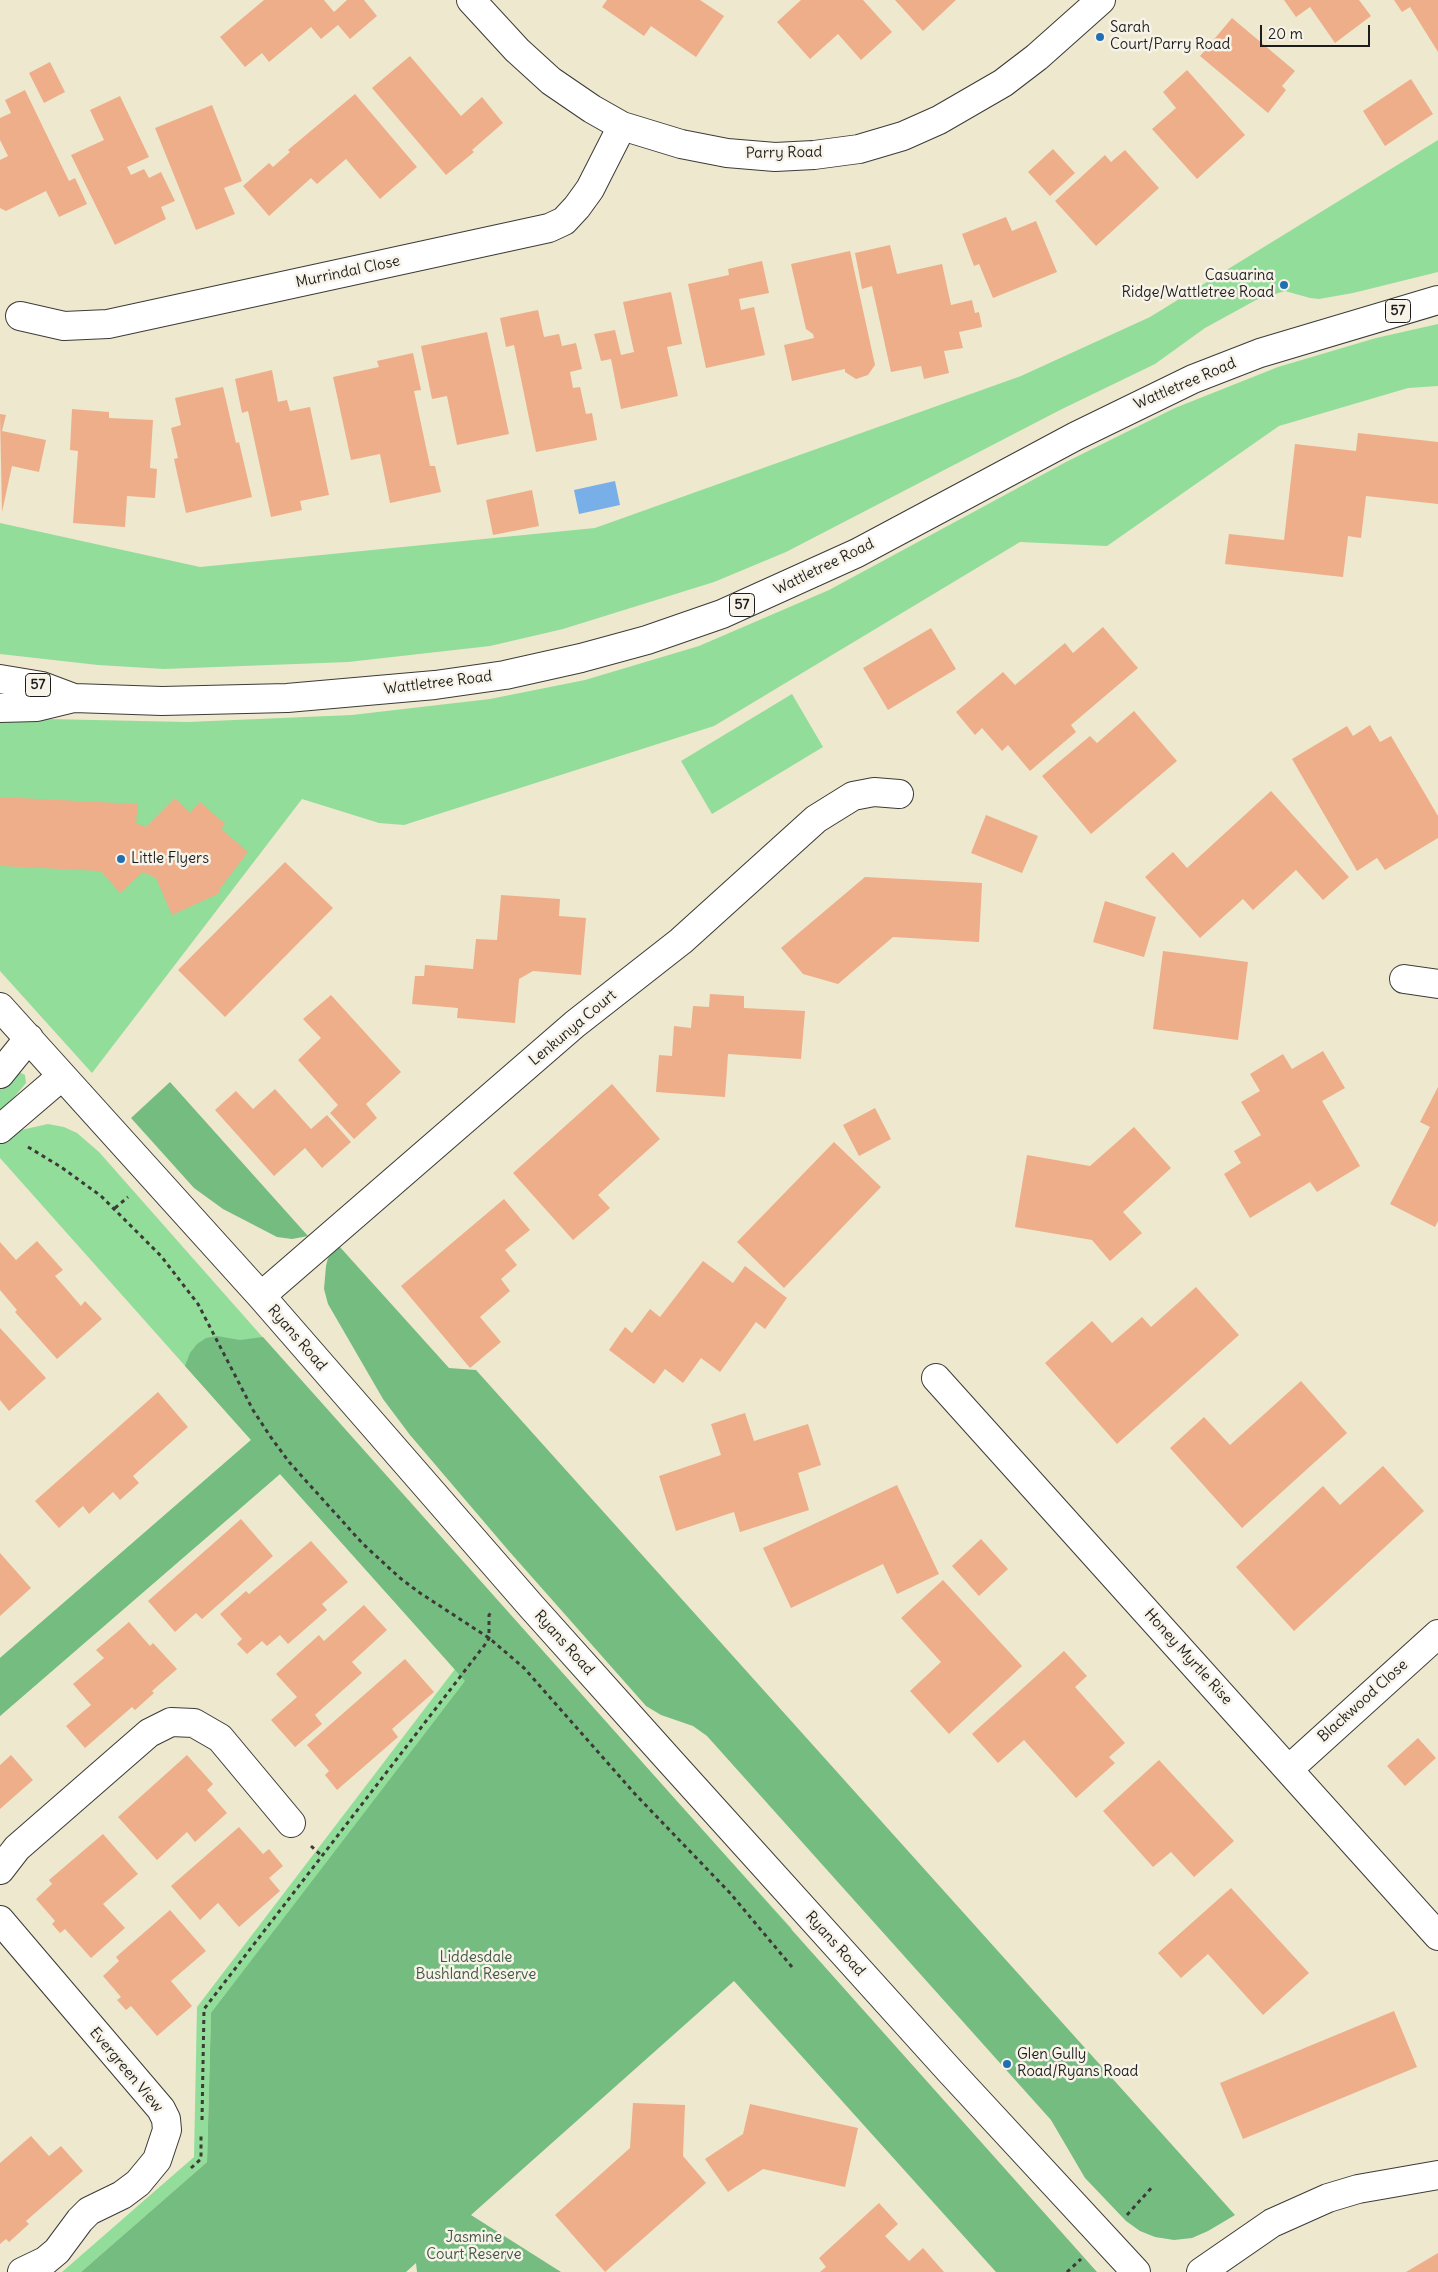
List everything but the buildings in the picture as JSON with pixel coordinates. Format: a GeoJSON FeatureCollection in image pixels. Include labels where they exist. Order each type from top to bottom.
{"type":"FeatureCollection","features":[{"type":"Feature","properties":{"kind":"street","name":"Parry Road"},"geometry":{"type":"LineString","coordinates":[[471,0],[517,50],[551,81],[592,109],[622,126],[681,144],[727,153],[775,157],[814,155],[859,149],[903,136],[970,104],[1003,83],[1037,57],[1101,0]]}},
{"type":"Feature","properties":{"kind":"street","name":"Murrindal Close"},"geometry":{"type":"LineString","coordinates":[[20,316],[64,326],[108,324],[549,228],[564,220],[577,208],[590,189],[622,126]]}},
{"type":"Feature","properties":{"kind":"street","name":"Wattletree Road"},"geometry":{"type":"LineString","coordinates":[[0,708],[37,707],[74,698],[207,700],[287,698],[380,690],[505,675],[581,658],[647,640],[722,614],[849,557],[1076,436],[1193,379],[1260,352],[1438,300]]}},
{"type":"Feature","properties":{"kind":"street","name":"Wattletree Road"},"geometry":{"type":"LineString","coordinates":[[1359,323],[1438,310]]}},
{"type":"Feature","properties":{"kind":"street","name":"Wattletree Road"},"geometry":{"type":"LineString","coordinates":[[0,679],[42,686],[74,698]]}},
{"type":"Feature","properties":{"kind":"street","name":"Lenkunya Court"},"geometry":{"type":"LineString","coordinates":[[261,1296],[568,1030],[681,941],[816,819],[853,796],[874,792],[900,794]]}},
{"type":"Feature","properties":{"kind":"street"},"geometry":{"type":"LineString","coordinates":[[1404,979],[1438,984]]}},
{"type":"Feature","properties":{"kind":"street","name":"Ryans Road"},"geometry":{"type":"LineString","coordinates":[[0,1007],[261,1296],[516,1588],[798,1904],[1136,2272]]}},
{"type":"Feature","properties":{"kind":"street"},"geometry":{"type":"LineString","coordinates":[[0,1074],[29,1038]]}},
{"type":"Feature","properties":{"kind":"street"},"geometry":{"type":"LineString","coordinates":[[10,1136],[62,1076]]}},
{"type":"Feature","properties":{"kind":"street","name":"Honey Myrtle Rise"},"geometry":{"type":"LineString","coordinates":[[936,1378],[1438,1936]]}},
{"type":"Feature","properties":{"kind":"street","name":"Blackwood Close"},"geometry":{"type":"LineString","coordinates":[[1289,1769],[1438,1634]]}},
{"type":"Feature","properties":{"kind":"street"},"geometry":{"type":"LineString","coordinates":[[0,1870],[17,1848],[149,1733],[171,1722],[194,1723],[220,1738],[291,1823]]}},
{"type":"Feature","properties":{"kind":"street","name":"Evergreen View"},"geometry":{"type":"LineString","coordinates":[[0,1920],[161,2109],[166,2119],[167,2130],[157,2160],[150,2171],[138,2183],[122,2195],[89,2211],[57,2251],[45,2261],[22,2272]]}},
{"type":"Feature","properties":{"kind":"street"},"geometry":{"type":"LineString","coordinates":[[1201,2272],[1272,2223],[1328,2198],[1358,2189],[1438,2175]]}},
{"type":"Feature","properties":{"kind":"path"},"geometry":{"type":"LineString","coordinates":[[10,1136],[81,1181],[115,1208],[161,1256],[198,1304],[253,1410],[290,1462],[381,1562],[420,1593],[489,1638],[536,1681],[635,1794],[730,1893],[792,1967]]}},
{"type":"Feature","properties":{"kind":"path"},"geometry":{"type":"LineString","coordinates":[[115,1208],[128,1197]]}},
{"type":"Feature","properties":{"kind":"path"},"geometry":{"type":"LineString","coordinates":[[202,2122],[204,2009],[489,1638],[489,1615],[516,1588]]}},
{"type":"Feature","properties":{"kind":"path"},"geometry":{"type":"LineString","coordinates":[[186,2172],[201,2159],[201,2131]]}},
{"type":"Feature","properties":{"kind":"green space"},"geometry":{"type":"Polygon","coordinates":[[[1438,140],[1438,272],[1353,293],[1319,299],[1285,291],[1256,300],[1205,328],[1155,364],[1060,410],[786,552],[714,582],[563,629],[490,646],[348,662],[164,669],[98,665],[0,654],[0,523],[200,567],[595,528],[1021,376],[1150,317],[1438,140]]]}},
{"type":"Feature","properties":{"kind":"green space"},"geometry":{"type":"Polygon","coordinates":[[[1438,324],[1438,386],[1408,388],[1279,426],[1107,546],[1020,542],[714,726],[404,825],[379,823],[302,799],[92,1073],[0,971],[0,718],[188,722],[352,715],[490,699],[585,680],[699,646],[829,590],[1066,462],[1175,408],[1278,367],[1376,338],[1438,324]]]}},
{"type":"Feature","properties":{"kind":"green space"},"geometry":{"type":"Polygon","coordinates":[[[792,694],[823,747],[712,814],[681,761],[792,694]]]}},
{"type":"Feature","properties":{"kind":"green space"},"geometry":{"type":"Polygon","coordinates":[[[19,1072],[25,1075],[26,1083],[0,1114],[0,1089],[11,1076],[19,1072]]]}},
{"type":"Feature","properties":{"kind":"green space"},"geometry":{"type":"Polygon","coordinates":[[[170,1082],[308,1236],[292,1239],[277,1237],[223,1209],[194,1188],[131,1118],[170,1082]]]}},
{"type":"Feature","properties":{"kind":"green space"},"geometry":{"type":"Polygon","coordinates":[[[48,1124],[64,1127],[77,1133],[99,1152],[478,1581],[792,1929],[211,2013],[207,2162],[81,2272],[62,2272],[194,2157],[197,2007],[455,1669],[280,1474],[0,1716],[0,1658],[251,1440],[0,1158],[0,1144],[9,1137],[21,1130],[48,1124]]]}},
{"type":"Feature","properties":{"kind":"green space"},"geometry":{"type":"Polygon","coordinates":[[[339,1246],[449,1368],[476,1370],[1235,2215],[1192,2238],[1174,2240],[1155,2237],[1140,2231],[1126,2221],[1085,2178],[1051,2120],[707,1736],[693,1726],[661,1715],[646,1706],[508,1550],[410,1435],[383,1399],[328,1304],[324,1289],[326,1266],[328,1258],[339,1246]]]}},
{"type":"Feature","properties":{"kind":"green space","name":"Liddesdale Bushland Reserve"},"geometry":{"type":"Polygon","coordinates":[[[217,1336],[240,1340],[263,1337],[1097,2272],[996,2272],[734,1981],[471,2215],[561,2272],[417,2272],[416,2263],[406,2272],[81,2272],[207,2162],[211,2013],[465,1681],[280,1474],[0,1716],[0,1658],[251,1440],[185,1366],[190,1353],[197,1344],[206,1338],[217,1336]]]}},
{"type":"Feature","properties":{"kind":"water"},"geometry":{"type":"Polygon","coordinates":[[[615,481],[620,505],[579,514],[574,490],[615,481]]]}},
{"type":"Feature","properties":{"kind":"place","name":"Sarah Court/Parry Road"},"geometry":{"type":"Point","coordinates":[1100,37]}},
{"type":"Feature","properties":{"kind":"place","name":"Casuarina Ridge/Wattletree Road"},"geometry":{"type":"Point","coordinates":[1284,285]}},
{"type":"Feature","properties":{"kind":"place","name":"Little Flyers"},"geometry":{"type":"Point","coordinates":[121,859]}},
{"type":"Feature","properties":{"kind":"place","name":"Glen Gully Road/Ryans Road"},"geometry":{"type":"Point","coordinates":[1007,2064]}},
{"type":"Feature","properties":{"kind":"park label","name":"Jasmine Court Reserve"},"geometry":{"type":"Point","coordinates":[474,2246]}}]}
